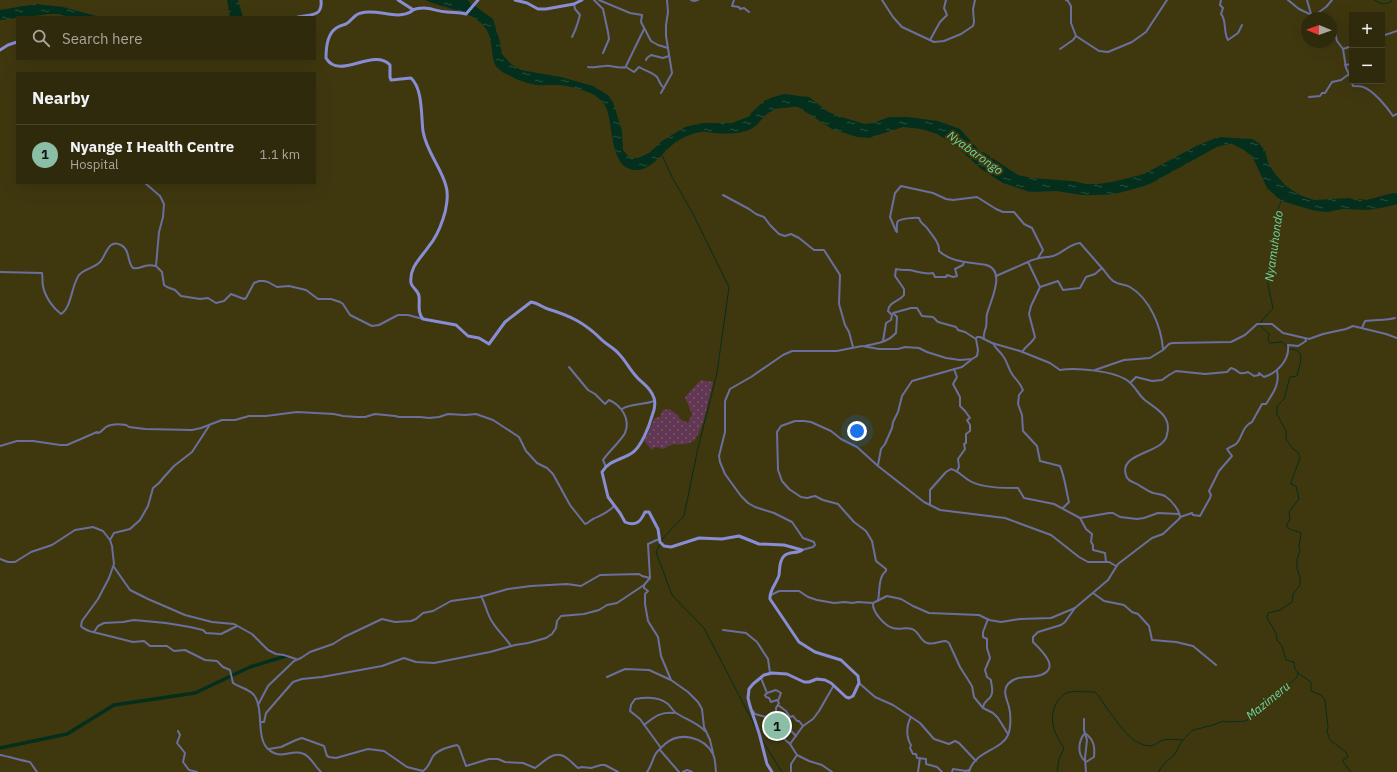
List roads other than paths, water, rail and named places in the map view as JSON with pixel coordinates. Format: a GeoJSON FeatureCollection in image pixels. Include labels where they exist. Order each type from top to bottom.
{"type":"FeatureCollection","features":[{"type":"Feature","properties":{"kind":"main road"},"geometry":{"type":"LineString","coordinates":[[305,16],[317,13],[321,6],[321,0]]}},
{"type":"Feature","properties":{"kind":"main road"},"geometry":{"type":"LineString","coordinates":[[398,0],[412,10]]}},
{"type":"Feature","properties":{"kind":"main road"},"geometry":{"type":"LineString","coordinates":[[478,0],[466,14],[425,8],[412,10],[407,14],[401,15],[371,12],[358,13],[350,22],[338,27],[332,32],[327,46],[326,58],[336,66],[353,65],[370,59],[380,59],[388,62],[390,65],[391,80],[411,78],[417,87],[425,139],[428,149],[442,176],[447,190],[443,220],[430,245],[415,264],[412,271],[412,285],[418,295],[420,314],[423,319],[454,325],[468,336],[479,338],[489,344],[499,329],[509,318],[529,303],[536,303],[545,308],[575,319],[596,333],[603,341],[616,351],[637,378],[648,387],[654,401],[652,415],[638,447],[631,454],[611,463],[602,472],[608,497],[625,522],[636,524],[641,521],[646,512],[649,512],[658,529],[659,539],[662,545],[668,547],[678,546],[699,538],[722,539],[739,536],[760,544],[782,544],[802,550]]}},
{"type":"Feature","properties":{"kind":"main road"},"geometry":{"type":"LineString","coordinates":[[515,0],[541,9],[574,4],[582,0]]}},
{"type":"Feature","properties":{"kind":"main road"},"geometry":{"type":"LineString","coordinates":[[0,50],[16,42]]}},
{"type":"Feature","properties":{"kind":"main road"},"geometry":{"type":"LineString","coordinates":[[772,772],[767,764],[748,698],[748,690],[751,685],[764,675],[770,673],[787,674],[804,682],[809,682],[816,679],[825,680],[834,685],[849,698],[853,696],[859,683],[858,676],[847,664],[841,660],[815,652],[799,642],[770,597],[771,591],[778,577],[783,557],[786,554],[799,552],[802,550]]}},
{"type":"Feature","properties":{"kind":"street"},"geometry":{"type":"LineString","coordinates":[[594,0],[604,9],[608,32],[608,41],[603,53]]}},
{"type":"Feature","properties":{"kind":"street"},"geometry":{"type":"LineString","coordinates":[[599,0],[630,13],[642,15],[641,22],[651,41],[668,48]]}},
{"type":"Feature","properties":{"kind":"street"},"geometry":{"type":"LineString","coordinates":[[661,94],[672,74],[666,31],[668,12],[667,0]]}},
{"type":"Feature","properties":{"kind":"street"},"geometry":{"type":"LineString","coordinates":[[691,0],[698,0]]}},
{"type":"Feature","properties":{"kind":"street"},"geometry":{"type":"LineString","coordinates":[[734,0],[732,6],[741,9],[744,8],[749,12]]}},
{"type":"Feature","properties":{"kind":"street"},"geometry":{"type":"LineString","coordinates":[[882,0],[893,17],[902,27],[936,42],[960,34],[972,27],[974,24],[973,9],[975,0]]}},
{"type":"Feature","properties":{"kind":"street"},"geometry":{"type":"LineString","coordinates":[[930,40],[940,22],[947,15],[944,8],[946,0]]}},
{"type":"Feature","properties":{"kind":"street"},"geometry":{"type":"LineString","coordinates":[[1066,0],[1071,6],[1071,23],[1076,36],[1099,51],[1108,52],[1132,42],[1146,32],[1167,0]]}},
{"type":"Feature","properties":{"kind":"street"},"geometry":{"type":"LineString","coordinates":[[1220,0],[1220,5],[1223,8],[1221,14],[1223,16],[1225,36],[1228,40],[1238,34],[1242,25]]}},
{"type":"Feature","properties":{"kind":"street"},"geometry":{"type":"LineString","coordinates":[[1288,0],[1299,9],[1306,12]]}},
{"type":"Feature","properties":{"kind":"street"},"geometry":{"type":"LineString","coordinates":[[1307,0],[1310,12]]}},
{"type":"Feature","properties":{"kind":"street"},"geometry":{"type":"LineString","coordinates":[[1320,12],[1326,8],[1332,0]]}},
{"type":"Feature","properties":{"kind":"street"},"geometry":{"type":"LineString","coordinates":[[572,37],[578,27],[580,15],[575,9],[574,4]]}},
{"type":"Feature","properties":{"kind":"street"},"geometry":{"type":"LineString","coordinates":[[626,67],[639,42],[644,28]]}},
{"type":"Feature","properties":{"kind":"street"},"geometry":{"type":"LineString","coordinates":[[1385,35],[1397,31]]}},
{"type":"Feature","properties":{"kind":"street"},"geometry":{"type":"LineString","coordinates":[[1060,49],[1073,40],[1076,36]]}},
{"type":"Feature","properties":{"kind":"street"},"geometry":{"type":"LineString","coordinates":[[1337,41],[1343,49],[1344,65],[1353,86],[1362,86],[1371,91],[1385,104],[1393,116],[1397,114]]}},
{"type":"Feature","properties":{"kind":"street"},"geometry":{"type":"LineString","coordinates":[[1343,49],[1349,47]]}},
{"type":"Feature","properties":{"kind":"street"},"geometry":{"type":"LineString","coordinates":[[646,60],[646,58],[651,55],[663,58],[669,56]]}},
{"type":"Feature","properties":{"kind":"street"},"geometry":{"type":"LineString","coordinates":[[1344,65],[1349,64]]}},
{"type":"Feature","properties":{"kind":"street"},"geometry":{"type":"LineString","coordinates":[[588,67],[626,67],[633,72],[639,67],[658,78],[660,86],[664,88]]}},
{"type":"Feature","properties":{"kind":"street"},"geometry":{"type":"LineString","coordinates":[[1309,97],[1320,96],[1322,93],[1325,93],[1332,82],[1341,80],[1347,75]]}},
{"type":"Feature","properties":{"kind":"street"},"geometry":{"type":"LineString","coordinates":[[146,184],[159,194],[164,204],[164,215],[158,233],[156,266]]}},
{"type":"Feature","properties":{"kind":"street"},"geometry":{"type":"LineString","coordinates":[[984,338],[987,316],[994,290],[996,276],[995,272],[990,267],[950,259],[940,252],[939,245],[926,226],[920,222],[919,218],[913,217],[899,221],[897,223],[897,232],[890,217],[895,193],[901,186],[933,193],[946,199],[953,200],[977,197],[1003,212],[1014,212],[1024,224],[1032,228],[1036,235],[1043,250],[1038,258]]}},
{"type":"Feature","properties":{"kind":"street"},"geometry":{"type":"LineString","coordinates":[[724,195],[752,212],[764,217],[779,234],[786,236],[790,234],[799,238],[814,250],[824,250],[840,275],[839,304],[853,347]]}},
{"type":"Feature","properties":{"kind":"street"},"geometry":{"type":"LineString","coordinates":[[996,276],[1038,258],[1053,256],[1070,245],[1080,243],[1115,282],[1131,288],[1150,307],[1156,320],[1163,350]]}},
{"type":"Feature","properties":{"kind":"street"},"geometry":{"type":"LineString","coordinates":[[0,272],[42,273],[43,286],[46,294],[61,314],[67,308],[79,276],[100,262],[110,246],[117,244],[123,246],[127,251],[130,264],[133,268],[137,269],[148,264],[156,266],[162,272],[166,286],[175,290],[184,297],[200,299],[208,298],[216,303],[224,301],[230,294],[244,299],[254,283],[264,281],[277,287],[289,286],[308,291],[318,299],[331,299],[340,302],[350,314],[372,326],[398,315],[423,319]]}},
{"type":"Feature","properties":{"kind":"street"},"geometry":{"type":"LineString","coordinates":[[883,341],[886,323],[892,317],[888,311],[890,304],[902,298],[904,295],[901,284],[895,276],[896,269],[933,274],[935,277],[946,277],[947,275],[957,276],[956,269],[963,265],[964,262]]}},
{"type":"Feature","properties":{"kind":"street"},"geometry":{"type":"LineString","coordinates":[[1028,262],[1040,287]]}},
{"type":"Feature","properties":{"kind":"street"},"geometry":{"type":"LineString","coordinates":[[1022,352],[1035,337],[1029,314],[1040,287],[1058,281],[1063,290],[1080,288],[1086,276],[1095,274],[1102,268]]}},
{"type":"Feature","properties":{"kind":"street"},"geometry":{"type":"LineString","coordinates":[[770,597],[779,591],[799,591],[808,597],[834,603],[845,602],[852,604],[861,602],[873,603],[887,596],[895,597],[929,613],[979,615],[988,619],[1002,622],[1020,619],[1056,617],[1075,608],[1108,580],[1116,566],[1151,539],[1163,534],[1178,521],[1180,516],[1177,509],[1166,497],[1152,493],[1126,478],[1125,471],[1126,465],[1139,455],[1162,444],[1166,439],[1168,430],[1167,420],[1161,411],[1142,397],[1130,383],[1119,376],[1093,370],[1070,368],[1060,370],[1050,363],[1022,352],[993,343],[984,338],[978,337],[976,339],[965,332],[958,330],[956,327],[938,322],[933,317],[922,316],[917,308],[911,308],[893,313],[897,317],[896,333],[878,344],[853,347],[837,351],[805,350],[788,352],[730,389],[726,399],[724,432],[719,456],[723,471],[730,482],[748,503],[792,522],[803,538],[814,542],[815,545],[813,547],[802,550]]}},
{"type":"Feature","properties":{"kind":"street"},"geometry":{"type":"LineString","coordinates":[[1362,328],[1365,321],[1386,321],[1394,318]]}},
{"type":"Feature","properties":{"kind":"street"},"geometry":{"type":"LineString","coordinates":[[1093,370],[1124,360],[1150,358],[1163,350],[1166,345],[1172,343],[1231,342],[1245,335],[1259,324],[1272,324],[1283,334],[1305,338],[1314,338],[1323,334],[1346,330],[1353,326],[1397,338]]}},
{"type":"Feature","properties":{"kind":"street"},"geometry":{"type":"LineString","coordinates":[[1130,383],[1136,377],[1152,381],[1162,380],[1176,371],[1204,374],[1227,372],[1228,369],[1232,368],[1239,373],[1243,374],[1248,372],[1254,376],[1259,375],[1259,373],[1264,377],[1277,371],[1286,357],[1288,345],[1298,346],[1306,342],[1305,338]]}},
{"type":"Feature","properties":{"kind":"street"},"geometry":{"type":"LineString","coordinates":[[878,466],[881,449],[885,444],[892,428],[905,390],[912,381],[962,367],[972,360],[978,353],[976,339]]}},
{"type":"Feature","properties":{"kind":"street"},"geometry":{"type":"LineString","coordinates":[[993,343],[994,347],[1001,353],[1007,362],[1012,374],[1020,382],[1023,390],[1019,395],[1018,404],[1022,415],[1023,431],[1037,446],[1040,461],[1060,466],[1065,476],[1069,502],[1063,508]]}},
{"type":"Feature","properties":{"kind":"street"},"geometry":{"type":"LineString","coordinates":[[864,346],[879,349],[898,349],[905,347],[919,348],[927,352],[952,359],[972,360]]}},
{"type":"Feature","properties":{"kind":"street"},"geometry":{"type":"LineString","coordinates":[[569,367],[588,390],[595,394],[605,404],[609,400],[622,409],[626,416],[625,433],[603,460],[606,467]]}},
{"type":"Feature","properties":{"kind":"street"},"geometry":{"type":"LineString","coordinates":[[954,369],[957,378],[953,384],[960,397],[960,406],[966,411],[970,418],[967,420],[970,425],[970,431],[966,434],[966,443],[964,444],[965,449],[958,459],[960,467],[957,471]]}},
{"type":"Feature","properties":{"kind":"street"},"geometry":{"type":"LineString","coordinates":[[1080,518],[1109,513],[1113,513],[1120,517],[1136,518],[1144,518],[1158,513],[1180,516],[1192,513],[1193,515],[1200,516],[1210,498],[1211,494],[1209,491],[1216,475],[1232,456],[1227,448],[1237,443],[1245,427],[1252,422],[1262,404],[1266,404],[1278,380],[1277,371]]}},
{"type":"Feature","properties":{"kind":"street"},"geometry":{"type":"LineString","coordinates":[[622,409],[626,406],[654,401]]}},
{"type":"Feature","properties":{"kind":"street"},"geometry":{"type":"LineString","coordinates":[[0,446],[17,441],[33,441],[67,445],[97,432],[98,434],[106,427],[111,425],[126,425],[145,430],[194,430],[220,421],[235,420],[249,416],[266,416],[297,412],[334,414],[356,418],[375,414],[399,418],[439,418],[448,414],[465,416],[476,414],[493,420],[519,437],[526,451],[536,463],[547,468],[553,474],[570,505],[585,524],[589,524],[593,519],[606,514],[614,506]]}},
{"type":"Feature","properties":{"kind":"street"},"geometry":{"type":"LineString","coordinates":[[878,601],[882,573],[886,571],[886,569],[876,561],[870,536],[854,522],[838,504],[815,496],[807,498],[800,497],[789,489],[782,481],[778,470],[778,432],[781,426],[791,422],[804,420],[831,431],[852,444],[878,466],[930,505],[940,510],[975,513],[1004,518],[1052,535],[1088,562],[1106,562],[1116,566]]}},
{"type":"Feature","properties":{"kind":"street"},"geometry":{"type":"LineString","coordinates":[[110,540],[116,533],[128,530],[136,524],[148,506],[152,488],[159,483],[174,466],[190,456],[209,426]]}},
{"type":"Feature","properties":{"kind":"street"},"geometry":{"type":"LineString","coordinates":[[930,505],[930,493],[932,487],[948,470],[951,469],[957,471],[975,483],[1003,488],[1018,488],[1024,498],[1054,504],[1080,518],[1086,529],[1092,534],[1090,542],[1093,545],[1093,550],[1105,553],[1106,562]]}},
{"type":"Feature","properties":{"kind":"street"},"geometry":{"type":"LineString","coordinates":[[0,559],[6,562],[15,562],[29,554],[48,547],[77,529],[92,527],[103,531],[110,540],[115,558],[110,578],[98,599],[81,623],[83,628],[133,642],[144,641],[150,646],[167,646],[173,651],[186,650],[205,660],[216,660],[223,667],[230,670],[233,683],[248,690],[256,698],[263,738],[266,746],[278,755],[286,755],[296,752],[306,755],[321,772]]}},
{"type":"Feature","properties":{"kind":"street"},"geometry":{"type":"LineString","coordinates":[[261,722],[264,722],[266,713],[293,682],[302,679],[322,677],[382,666],[404,658],[416,662],[434,663],[490,652],[511,646],[528,644],[546,638],[552,634],[556,628],[557,620],[561,616],[584,614],[599,610],[607,605],[617,603],[644,585],[650,578],[648,544],[659,539]]}},
{"type":"Feature","properties":{"kind":"street"},"geometry":{"type":"LineString","coordinates":[[113,567],[130,590],[157,604],[203,620],[228,623],[237,626],[252,634],[268,650],[276,654],[296,659]]}},
{"type":"Feature","properties":{"kind":"street"},"geometry":{"type":"LineString","coordinates":[[258,705],[269,685],[296,659],[301,658],[310,652],[333,644],[344,637],[382,619],[395,622],[411,621],[423,613],[433,611],[451,601],[525,586],[567,584],[581,586],[600,576],[639,574],[650,578]]}},
{"type":"Feature","properties":{"kind":"street"},"geometry":{"type":"LineString","coordinates":[[644,585],[644,588],[648,591],[645,594],[648,622],[658,638],[661,657],[671,680]]}},
{"type":"Feature","properties":{"kind":"street"},"geometry":{"type":"LineString","coordinates":[[1093,593],[1104,601],[1124,605],[1132,612],[1138,614],[1148,626],[1152,640],[1176,642],[1193,646],[1216,665]]}},
{"type":"Feature","properties":{"kind":"street"},"geometry":{"type":"LineString","coordinates":[[481,596],[492,622],[511,646]]}},
{"type":"Feature","properties":{"kind":"street"},"geometry":{"type":"LineString","coordinates":[[873,603],[875,612],[891,628],[911,629],[916,631],[925,642],[929,644],[946,641],[972,686],[974,697],[983,708],[993,713],[998,718],[1008,734]]}},
{"type":"Feature","properties":{"kind":"street"},"geometry":{"type":"LineString","coordinates":[[952,772],[953,769],[969,771],[984,753],[1006,739],[1008,734],[1010,710],[1005,697],[1007,686],[1012,681],[1025,676],[1038,676],[1047,671],[1049,667],[1049,660],[1033,642],[1033,637],[1040,631],[1063,624],[1070,617],[1075,608]]}},
{"type":"Feature","properties":{"kind":"street"},"geometry":{"type":"LineString","coordinates":[[983,708],[984,703],[992,695],[993,688],[991,680],[987,677],[985,670],[990,658],[987,648],[987,639],[983,637],[983,632],[988,619]]}},
{"type":"Feature","properties":{"kind":"street"},"geometry":{"type":"LineString","coordinates":[[94,632],[98,626],[104,623],[134,620],[166,623],[203,630],[206,633],[222,634],[237,626]]}},
{"type":"Feature","properties":{"kind":"street"},"geometry":{"type":"LineString","coordinates":[[723,630],[746,633],[757,642],[768,659],[770,673]]}},
{"type":"Feature","properties":{"kind":"street"},"geometry":{"type":"LineString","coordinates":[[607,677],[622,669],[639,668],[653,671],[671,680],[688,692],[699,703],[702,709],[706,734]]}},
{"type":"Feature","properties":{"kind":"street"},"geometry":{"type":"LineString","coordinates":[[761,678],[767,692],[765,695],[771,702],[776,700],[778,701]]}},
{"type":"Feature","properties":{"kind":"street"},"geometry":{"type":"LineString","coordinates":[[859,683],[875,697],[893,705],[911,717],[928,730],[934,739],[949,744],[955,741],[976,761]]}},
{"type":"Feature","properties":{"kind":"street"},"geometry":{"type":"LineString","coordinates":[[790,744],[804,726],[816,715],[834,685]]}},
{"type":"Feature","properties":{"kind":"street"},"geometry":{"type":"LineString","coordinates":[[767,692],[776,690],[781,693],[778,701],[779,703],[776,708],[776,719]]}},
{"type":"Feature","properties":{"kind":"street"},"geometry":{"type":"LineString","coordinates":[[256,698],[261,699]]}},
{"type":"Feature","properties":{"kind":"street"},"geometry":{"type":"LineString","coordinates":[[679,772],[660,749],[644,725],[630,710],[632,703],[636,699],[661,699],[676,713],[696,723],[710,740],[716,772]]}},
{"type":"Feature","properties":{"kind":"street"},"geometry":{"type":"LineString","coordinates":[[778,705],[786,711],[790,717],[793,716],[804,726]]}},
{"type":"Feature","properties":{"kind":"street"},"geometry":{"type":"LineString","coordinates":[[751,710],[756,714],[770,719],[782,720],[796,736]]}},
{"type":"Feature","properties":{"kind":"street"},"geometry":{"type":"LineString","coordinates":[[644,725],[657,715],[664,713],[676,713]]}},
{"type":"Feature","properties":{"kind":"street"},"geometry":{"type":"LineString","coordinates":[[766,717],[766,722],[769,726],[790,744],[798,755],[809,761],[822,765],[832,772]]}},
{"type":"Feature","properties":{"kind":"street"},"geometry":{"type":"LineString","coordinates":[[911,717],[907,726],[908,741],[913,754],[916,754],[916,758],[926,759],[926,764],[937,767],[942,772]]}},
{"type":"Feature","properties":{"kind":"street"},"geometry":{"type":"LineString","coordinates":[[1084,719],[1084,730],[1087,740],[1086,772]]}},
{"type":"Feature","properties":{"kind":"street"},"geometry":{"type":"LineString","coordinates":[[178,731],[180,736],[178,743],[185,753],[183,762],[189,770],[197,772]]}},
{"type":"Feature","properties":{"kind":"street"},"geometry":{"type":"LineString","coordinates":[[1085,733],[1081,740],[1079,754],[1086,761]]}},
{"type":"Feature","properties":{"kind":"street"},"geometry":{"type":"LineString","coordinates":[[1085,733],[1092,738],[1095,750],[1094,757],[1086,761]]}},
{"type":"Feature","properties":{"kind":"street"},"geometry":{"type":"LineString","coordinates":[[647,772],[655,755],[660,749],[672,739],[682,736],[695,739],[712,753]]}},
{"type":"Feature","properties":{"kind":"street"},"geometry":{"type":"LineString","coordinates":[[269,749],[281,747],[302,738],[324,746],[329,757],[336,758],[368,749],[384,751],[403,765],[423,771],[426,769],[435,754],[441,750],[457,745],[466,766],[489,759],[498,759],[505,762],[522,763],[535,768],[545,759],[557,755],[565,757],[578,768],[591,768],[605,765],[618,772]]}},
{"type":"Feature","properties":{"kind":"street"},"geometry":{"type":"LineString","coordinates":[[0,755],[30,762],[37,772]]}},
{"type":"Feature","properties":{"kind":"street"},"geometry":{"type":"LineString","coordinates":[[791,772],[790,764],[798,755]]}},
{"type":"Feature","properties":{"kind":"street"},"geometry":{"type":"LineString","coordinates":[[918,772],[920,758]]}},
{"type":"Feature","properties":{"kind":"street"},"geometry":{"type":"LineString","coordinates":[[684,772],[687,770],[692,772]]}},
{"type":"Feature","properties":{"kind":"water"},"geometry":{"type":"Polygon","coordinates":[[[227,0],[238,0],[243,16],[230,16],[227,0]]]}},
{"type":"Feature","properties":{"kind":"water","name":"Nyabarongo"},"geometry":{"type":"Polygon","coordinates":[[[425,0],[467,0],[493,19],[502,54],[511,64],[521,70],[561,77],[593,86],[608,95],[613,102],[622,131],[623,150],[630,158],[638,158],[649,153],[662,141],[685,127],[702,123],[732,123],[750,116],[751,113],[764,101],[784,94],[809,97],[827,111],[835,115],[865,124],[873,123],[889,117],[908,117],[938,121],[960,129],[977,148],[1018,175],[1032,178],[1073,181],[1086,184],[1112,182],[1144,174],[1196,146],[1218,137],[1252,139],[1259,143],[1265,151],[1269,165],[1276,175],[1286,186],[1300,195],[1314,200],[1349,198],[1366,200],[1397,192],[1397,204],[1368,210],[1342,209],[1328,212],[1316,211],[1281,201],[1267,188],[1252,156],[1232,144],[1217,147],[1148,185],[1115,194],[1081,195],[1056,191],[1030,192],[1003,183],[981,169],[954,144],[937,134],[921,129],[903,127],[869,138],[857,137],[832,129],[798,107],[776,109],[746,131],[726,134],[703,132],[695,133],[682,138],[672,145],[652,164],[641,170],[635,170],[626,167],[620,161],[613,142],[610,120],[601,100],[592,94],[571,87],[559,85],[536,85],[505,74],[495,64],[488,32],[482,24],[476,19],[462,12],[425,0]]]}},
{"type":"Feature","properties":{"kind":"water"},"geometry":{"type":"Polygon","coordinates":[[[36,4],[63,7],[96,16],[65,16],[50,14],[16,16],[16,18],[0,20],[0,10],[36,4]]]}},
{"type":"Feature","properties":{"kind":"waterway"},"geometry":{"type":"LineString","coordinates":[[1374,0],[1383,4],[1391,2],[1392,0]]}},
{"type":"Feature","properties":{"kind":"waterway"},"geometry":{"type":"LineString","coordinates":[[662,155],[729,287],[717,373],[698,448],[684,516],[663,538],[656,552],[672,595],[704,628],[757,730]]}},
{"type":"Feature","properties":{"kind":"waterway","name":"Nyamuhondo"},"geometry":{"type":"LineString","coordinates":[[1260,323],[1273,308],[1267,280],[1273,271],[1270,261],[1276,215],[1281,201]]}},
{"type":"Feature","properties":{"kind":"waterway","name":"Nyamuhondo"},"geometry":{"type":"LineString","coordinates":[[1260,325],[1269,334],[1268,341],[1270,343],[1282,342],[1287,347]]}},
{"type":"Feature","properties":{"kind":"waterway","name":"Nyamuhondo"},"geometry":{"type":"LineString","coordinates":[[1289,349],[1299,352],[1301,358],[1297,376],[1290,377],[1284,399],[1277,406],[1277,414],[1286,431],[1286,439],[1293,449],[1298,452],[1300,458],[1291,482],[1291,484],[1296,486],[1299,499],[1289,512],[1290,519],[1287,524],[1287,527],[1301,533],[1299,546],[1300,551],[1297,559],[1300,585],[1293,594],[1292,602],[1280,610],[1268,613],[1267,618],[1276,633],[1277,640],[1282,646],[1286,660],[1294,662],[1295,669],[1298,673],[1311,682],[1311,691],[1321,695],[1325,700],[1328,727],[1327,732],[1330,740],[1346,752],[1348,757],[1343,760],[1343,762],[1351,772]]}},
{"type":"Feature","properties":{"kind":"waterway"},"geometry":{"type":"LineString","coordinates":[[0,748],[67,734],[114,705],[195,693],[250,667],[286,656]]}},
{"type":"Feature","properties":{"kind":"waterway","name":"Mazimeru"},"geometry":{"type":"LineString","coordinates":[[1159,772],[1164,764],[1175,754],[1181,742],[1193,730],[1223,721],[1246,721],[1293,681],[1297,677],[1298,673]]}},
{"type":"Feature","properties":{"kind":"waterway"},"geometry":{"type":"LineString","coordinates":[[1057,772],[1059,759],[1064,748],[1055,732],[1053,716],[1058,700],[1063,695],[1070,692],[1095,692],[1131,738],[1143,745],[1151,746],[1161,741],[1172,739],[1183,740]]}},
{"type":"Feature","properties":{"kind":"waterway"},"geometry":{"type":"LineString","coordinates":[[762,740],[782,772]]}},
{"type":"Feature","properties":{"kind":"place","name":"Nyange I Health Centre"},"geometry":{"type":"Point","coordinates":[777,726]}}]}
